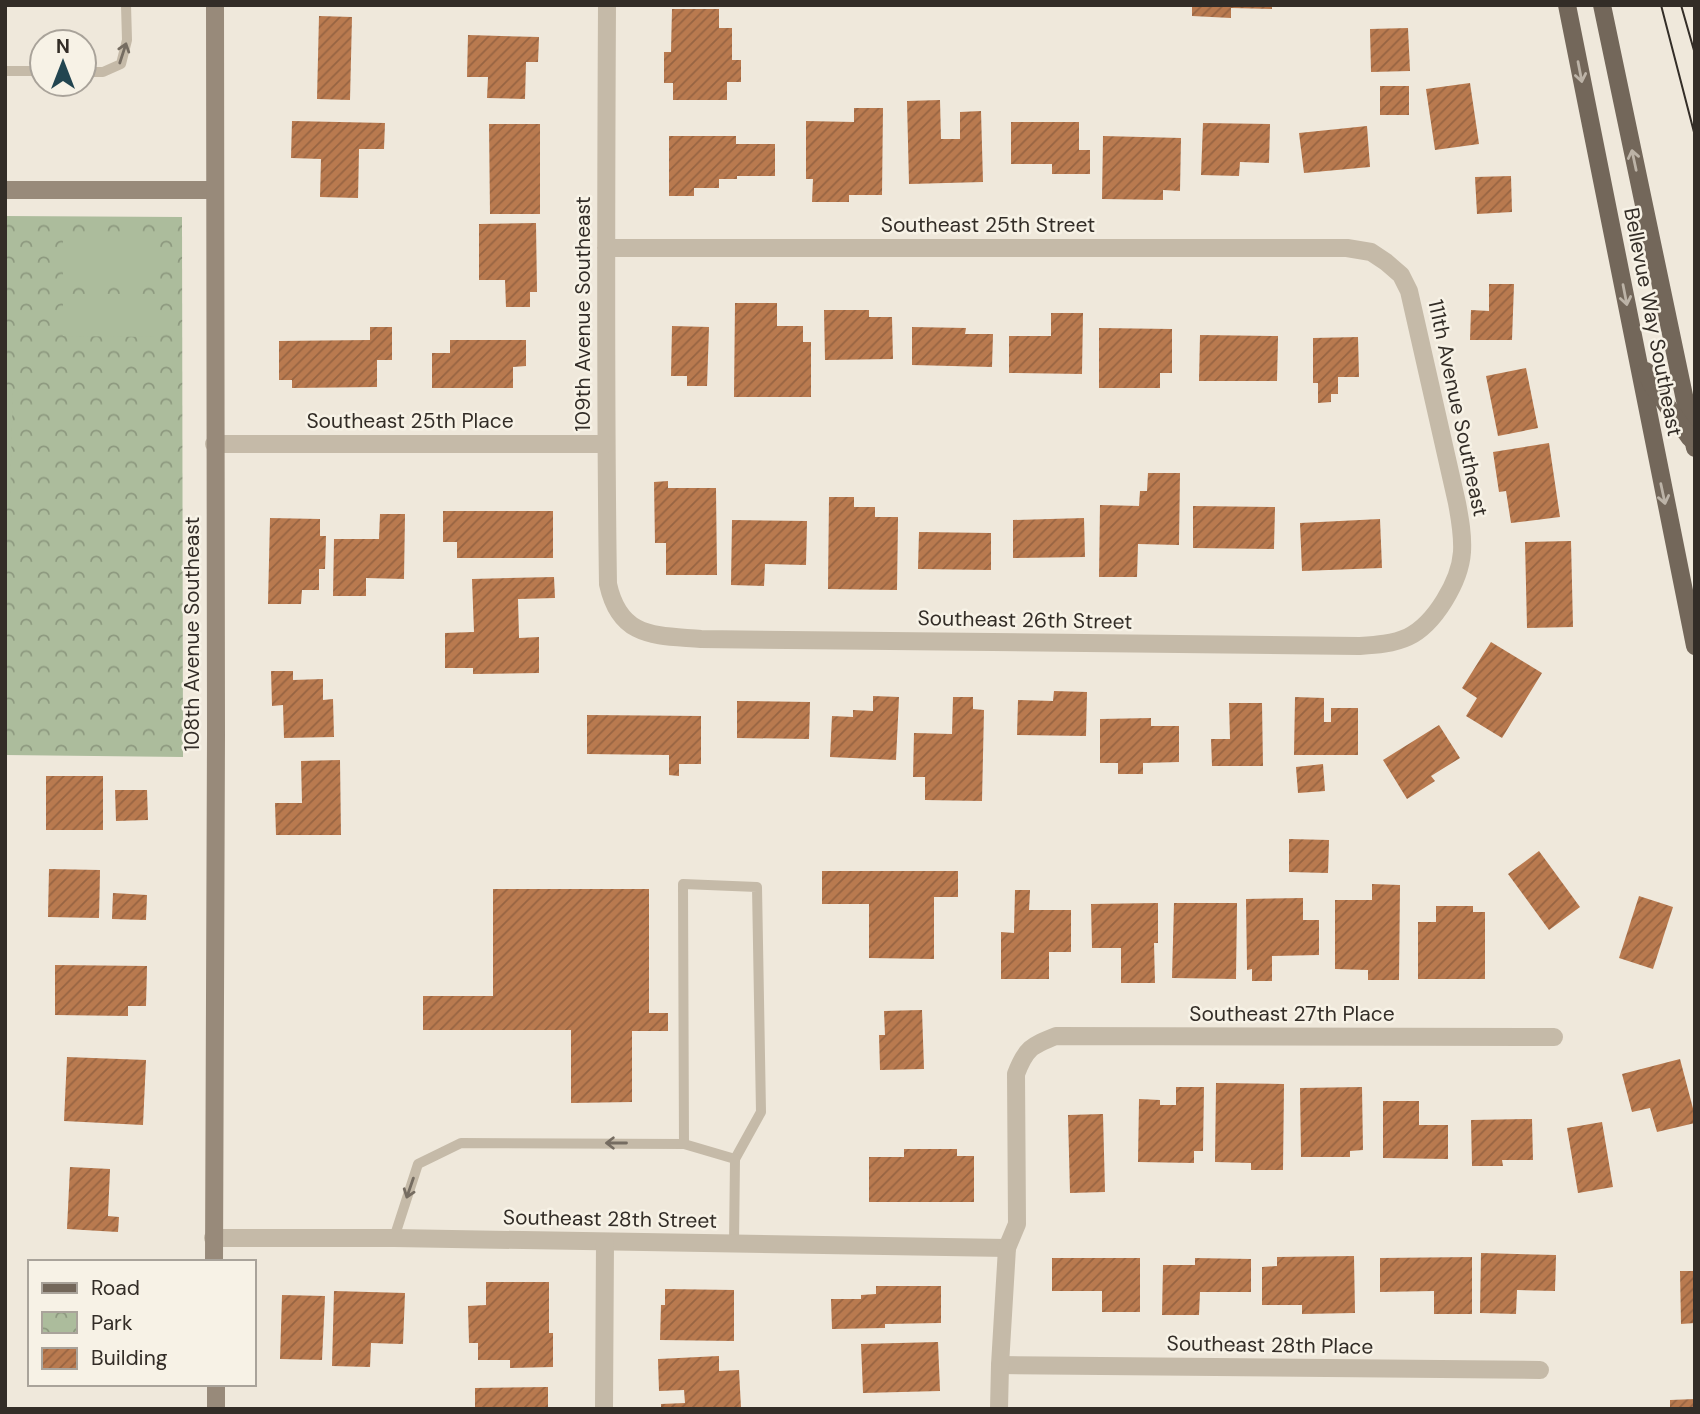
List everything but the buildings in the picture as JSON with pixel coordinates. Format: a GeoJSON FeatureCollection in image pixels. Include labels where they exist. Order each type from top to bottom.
{"type":"FeatureCollection","features":[{"type":"Feature","properties":{"kind":"main road","name":"Bellevue Way Southeast"},"geometry":{"type":"LineString","coordinates":[[1567,5],[1695,646]]}},
{"type":"Feature","properties":{"kind":"main road","name":"Bellevue Way Southeast"},"geometry":{"type":"LineString","coordinates":[[1602,5],[1694,444]]}},
{"type":"Feature","properties":{"kind":"main road"},"geometry":{"type":"LineString","coordinates":[[1637,352],[1651,383],[1694,444]]}},
{"type":"Feature","properties":{"kind":"street","name":"108th Avenue Southeast"},"geometry":{"type":"LineString","coordinates":[[214,1260],[215,5]]}},
{"type":"Feature","properties":{"kind":"street","name":"109th Avenue Southeast"},"geometry":{"type":"LineString","coordinates":[[607,5],[608,584],[612,603],[623,619]]}},
{"type":"Feature","properties":{"kind":"street"},"geometry":{"type":"LineString","coordinates":[[5,190],[214,190]]}},
{"type":"Feature","properties":{"kind":"street","name":"Southeast 25th Street"},"geometry":{"type":"LineString","coordinates":[[606,248],[1348,248],[1371,252]]}},
{"type":"Feature","properties":{"kind":"street","name":"111th Avenue Southeast"},"geometry":{"type":"LineString","coordinates":[[1371,252],[1401,275],[1409,292],[1462,531],[1462,554],[1456,576],[1446,598],[1427,624]]}},
{"type":"Feature","properties":{"kind":"street","name":"Southeast 25th Place"},"geometry":{"type":"LineString","coordinates":[[214,444],[606,444]]}},
{"type":"Feature","properties":{"kind":"street","name":"Southeast 26th Street"},"geometry":{"type":"LineString","coordinates":[[623,619],[636,629],[661,636],[701,639],[1346,646],[1386,643],[1408,637],[1427,624]]}},
{"type":"Feature","properties":{"kind":"street","name":"Southeast 27th Place"},"geometry":{"type":"LineString","coordinates":[[1007,1248],[1017,1224],[1016,1074],[1022,1058],[1032,1046],[1056,1036],[1554,1037]]}},
{"type":"Feature","properties":{"kind":"street","name":"Southeast 28th Street"},"geometry":{"type":"LineString","coordinates":[[213,1238],[394,1238],[1007,1248]]}},
{"type":"Feature","properties":{"kind":"street"},"geometry":{"type":"LineString","coordinates":[[604,1409],[605,1242]]}},
{"type":"Feature","properties":{"kind":"street"},"geometry":{"type":"LineString","coordinates":[[999,1409],[1007,1248]]}},
{"type":"Feature","properties":{"kind":"street","name":"Southeast 28th Place"},"geometry":{"type":"LineString","coordinates":[[1000,1365],[1540,1370]]}},
{"type":"Feature","properties":{"kind":"street"},"geometry":{"type":"LineString","coordinates":[[216,1386],[216,1409]]}},
{"type":"Feature","properties":{"kind":"lane"},"geometry":{"type":"LineString","coordinates":[[98,72],[121,64],[127,40],[126,5]]}},
{"type":"Feature","properties":{"kind":"lane"},"geometry":{"type":"LineString","coordinates":[[5,71],[28,71]]}},
{"type":"Feature","properties":{"kind":"lane"},"geometry":{"type":"LineString","coordinates":[[684,1144],[683,884],[757,887],[761,1112],[735,1159],[734,1244]]}},
{"type":"Feature","properties":{"kind":"lane"},"geometry":{"type":"LineString","coordinates":[[394,1238],[418,1164],[461,1143],[684,1144],[735,1159]]}},
{"type":"Feature","properties":{"kind":"green space"},"geometry":{"type":"Polygon","coordinates":[[[5,216],[182,217],[183,757],[5,755],[5,216]]]}},
{"type":"Feature","properties":{"kind":"green space"},"geometry":{"type":"Polygon","coordinates":[[[63,237],[156,237],[156,280],[63,280],[63,237]]]}},
{"type":"Feature","properties":{"kind":"green space"},"geometry":{"type":"Polygon","coordinates":[[[63,294],[156,294],[156,337],[63,336],[63,294]]]}},
{"type":"Feature","properties":{"kind":"green space"},"geometry":{"type":"Polygon","coordinates":[[[5,392],[13,392],[10,499],[5,499],[5,392]]]}},
{"type":"Feature","properties":{"kind":"tram line"},"geometry":{"type":"LineString","coordinates":[[1661,5],[1695,136]]}},
{"type":"Feature","properties":{"kind":"tram line"},"geometry":{"type":"LineString","coordinates":[[1681,5],[1695,54]]}}]}
